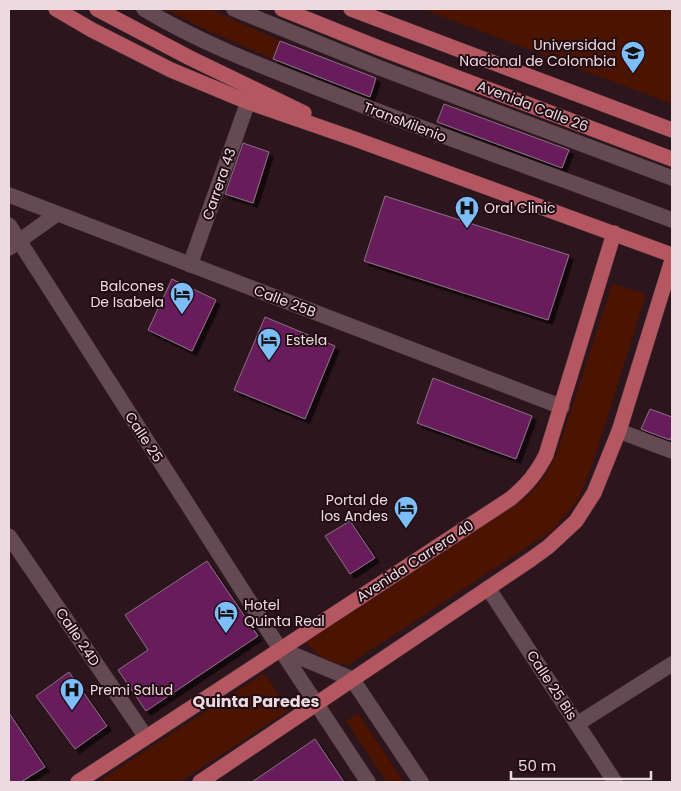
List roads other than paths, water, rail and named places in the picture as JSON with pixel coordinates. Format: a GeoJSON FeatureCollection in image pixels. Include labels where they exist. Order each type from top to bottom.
{"type":"FeatureCollection","features":[{"type":"Feature","properties":{"kind":"main road"},"geometry":{"type":"LineString","coordinates":[[56,9],[92,30],[170,70],[248,102],[672,255]]}},
{"type":"Feature","properties":{"kind":"main road"},"geometry":{"type":"LineString","coordinates":[[97,9],[190,58],[257,89],[352,138]]}},
{"type":"Feature","properties":{"kind":"main road","name":"Avenida Calle 26"},"geometry":{"type":"LineString","coordinates":[[282,9],[379,48],[672,159]]}},
{"type":"Feature","properties":{"kind":"main road","name":"Avenida Calle 26"},"geometry":{"type":"LineString","coordinates":[[351,9],[672,130]]}},
{"type":"Feature","properties":{"kind":"main road","name":"Avenida Carrera 40"},"geometry":{"type":"LineString","coordinates":[[78,782],[502,504],[527,485],[538,471],[546,455],[614,234]]}},
{"type":"Feature","properties":{"kind":"main road"},"geometry":{"type":"LineString","coordinates":[[200,782],[548,547],[576,521],[594,493],[619,431],[672,260]]}},
{"type":"Feature","properties":{"kind":"street","name":"TransMilenio"},"geometry":{"type":"LineString","coordinates":[[144,9],[178,29],[273,70],[410,125],[557,176],[672,220]]}},
{"type":"Feature","properties":{"kind":"street"},"geometry":{"type":"LineString","coordinates":[[234,9],[380,68],[672,178]]}},
{"type":"Feature","properties":{"kind":"street","name":"Carrera 43"},"geometry":{"type":"LineString","coordinates":[[190,265],[248,102]]}},
{"type":"Feature","properties":{"kind":"street","name":"Calle 25B"},"geometry":{"type":"LineString","coordinates":[[9,195],[562,407]]}},
{"type":"Feature","properties":{"kind":"street"},"geometry":{"type":"LineString","coordinates":[[14,244],[57,214]]}},
{"type":"Feature","properties":{"kind":"street","name":"Calle 25"},"geometry":{"type":"LineString","coordinates":[[9,225],[14,244],[368,782]]}},
{"type":"Feature","properties":{"kind":"street"},"geometry":{"type":"LineString","coordinates":[[619,431],[672,450]]}},
{"type":"Feature","properties":{"kind":"street","name":"Calle 24D"},"geometry":{"type":"LineString","coordinates":[[9,536],[146,737]]}},
{"type":"Feature","properties":{"kind":"street","name":"Calle 25 Bis"},"geometry":{"type":"LineString","coordinates":[[488,588],[615,782]]}},
{"type":"Feature","properties":{"kind":"street"},"geometry":{"type":"LineString","coordinates":[[280,649],[352,679],[421,782]]}},
{"type":"Feature","properties":{"kind":"street"},"geometry":{"type":"LineString","coordinates":[[577,724],[672,664]]}},
{"type":"Feature","properties":{"kind":"place","name":"Universidad Nacional de Colombia"},"geometry":{"type":"Point","coordinates":[633,74]}},
{"type":"Feature","properties":{"kind":"place","name":"Oral Clinic"},"geometry":{"type":"Point","coordinates":[467,229]}},
{"type":"Feature","properties":{"kind":"place","name":"Balcones De Isabela"},"geometry":{"type":"Point","coordinates":[182,315]}},
{"type":"Feature","properties":{"kind":"place","name":"Estela"},"geometry":{"type":"Point","coordinates":[269,361]}},
{"type":"Feature","properties":{"kind":"place","name":"Portal de los Andes"},"geometry":{"type":"Point","coordinates":[406,529]}},
{"type":"Feature","properties":{"kind":"place","name":"Hotel Quinta Real"},"geometry":{"type":"Point","coordinates":[226,634]}},
{"type":"Feature","properties":{"kind":"place","name":"Premi Salud"},"geometry":{"type":"Point","coordinates":[72,711]}},
{"type":"Feature","properties":{"kind":"district","name":"Quinta Paredes"},"geometry":{"type":"Point","coordinates":[256,701]}}]}
